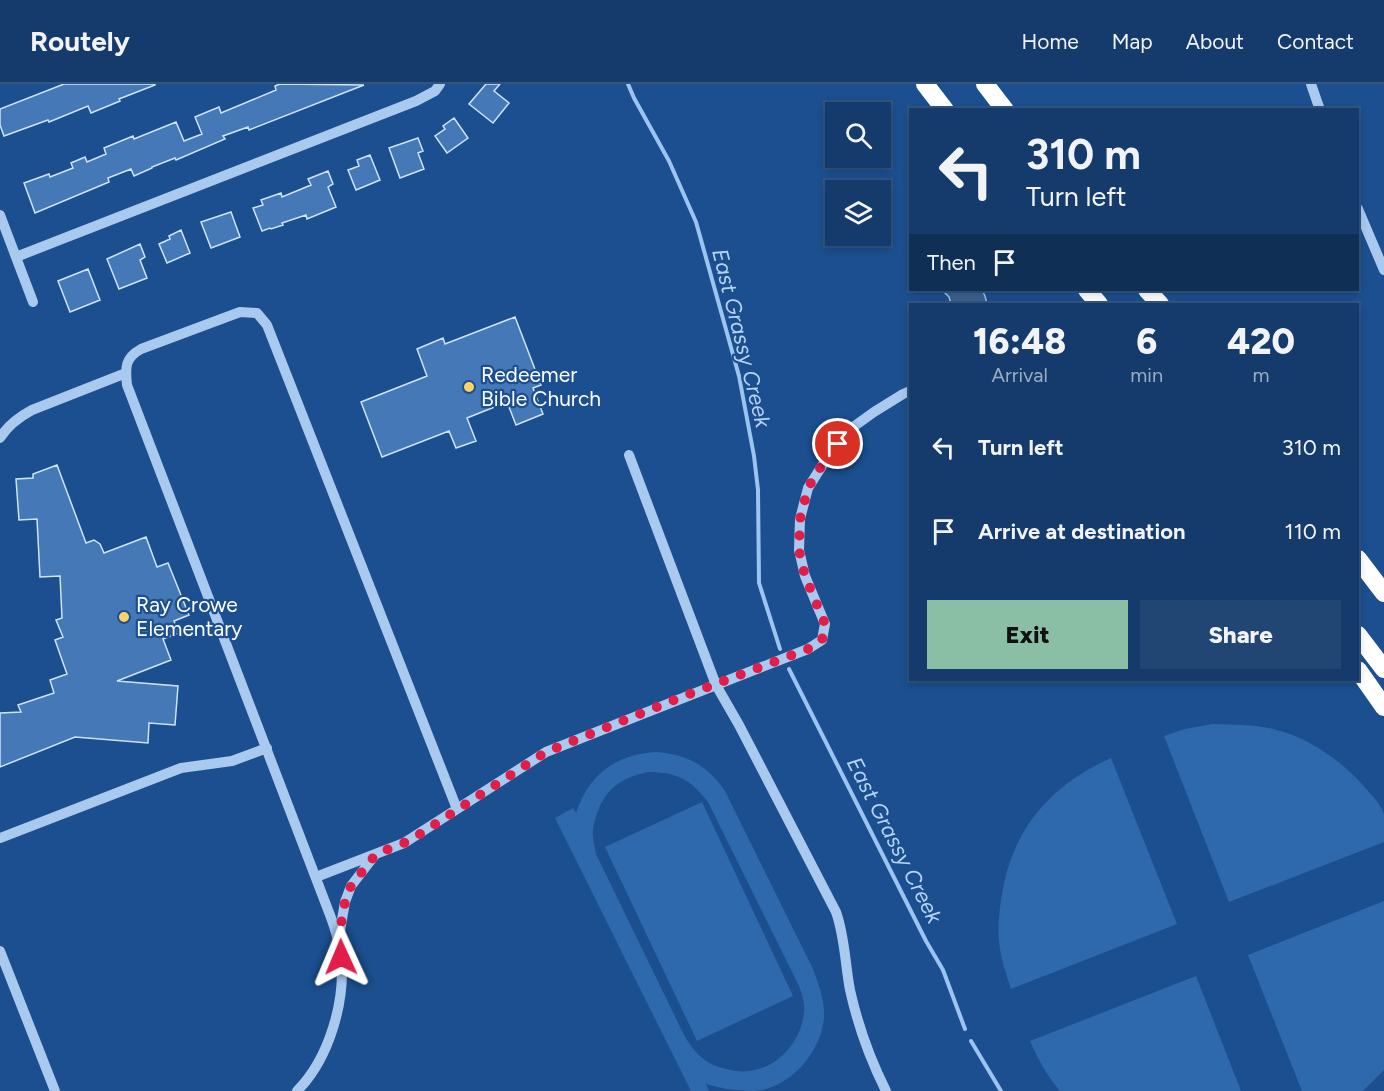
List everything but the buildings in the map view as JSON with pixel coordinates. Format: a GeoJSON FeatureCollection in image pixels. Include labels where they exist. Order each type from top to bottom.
{"type":"FeatureCollection","features":[{"type":"Feature","properties":{"kind":"highway"},"geometry":{"type":"LineString","coordinates":[[925,84],[943,108]]}},
{"type":"Feature","properties":{"kind":"highway"},"geometry":{"type":"LineString","coordinates":[[986,84],[1004,108]]}},
{"type":"Feature","properties":{"kind":"highway"},"geometry":{"type":"LineString","coordinates":[[1089,291],[1098,303]]}},
{"type":"Feature","properties":{"kind":"highway"},"geometry":{"type":"LineString","coordinates":[[1148,291],[1158,303]]}},
{"type":"Feature","properties":{"kind":"highway"},"geometry":{"type":"LineString","coordinates":[[1359,546],[1384,577]]}},
{"type":"Feature","properties":{"kind":"highway"},"geometry":{"type":"LineString","coordinates":[[1359,560],[1384,593]]}},
{"type":"Feature","properties":{"kind":"highway"},"geometry":{"type":"LineString","coordinates":[[1359,636],[1384,669]]}},
{"type":"Feature","properties":{"kind":"highway"},"geometry":{"type":"LineString","coordinates":[[1359,671],[1384,707]]}},
{"type":"Feature","properties":{"kind":"street"},"geometry":{"type":"LineString","coordinates":[[16,257],[416,101],[435,91],[440,84]]}},
{"type":"Feature","properties":{"kind":"street"},"geometry":{"type":"LineString","coordinates":[[1311,84],[1319,108]]}},
{"type":"Feature","properties":{"kind":"street"},"geometry":{"type":"LineString","coordinates":[[1359,211],[1384,270]]}},
{"type":"Feature","properties":{"kind":"street"},"geometry":{"type":"LineString","coordinates":[[0,215],[33,302]]}},
{"type":"Feature","properties":{"kind":"street"},"geometry":{"type":"LineString","coordinates":[[297,1091],[321,1058],[336,1014],[342,973],[338,941],[316,877],[128,385],[126,373],[132,354],[240,312],[257,313],[267,325],[458,809]]}},
{"type":"Feature","properties":{"kind":"street"},"geometry":{"type":"LineString","coordinates":[[0,438],[17,418],[32,410],[126,373]]}},
{"type":"Feature","properties":{"kind":"street"},"geometry":{"type":"LineString","coordinates":[[316,877],[404,843],[546,752],[808,649],[822,640],[825,624],[805,576],[799,550],[800,519],[808,488],[826,458],[849,430],[909,392]]}},
{"type":"Feature","properties":{"kind":"street"},"geometry":{"type":"LineString","coordinates":[[629,455],[716,685],[836,912],[841,926],[850,989],[861,1032],[886,1091]]}},
{"type":"Feature","properties":{"kind":"street"},"geometry":{"type":"LineString","coordinates":[[0,838],[181,768],[232,761],[267,748]]}},
{"type":"Feature","properties":{"kind":"street"},"geometry":{"type":"LineString","coordinates":[[338,941],[345,902],[351,886],[376,854]]}},
{"type":"Feature","properties":{"kind":"street"},"geometry":{"type":"LineString","coordinates":[[0,951],[55,1091]]}},
{"type":"Feature","properties":{"kind":"shaded area"},"geometry":{"type":"Polygon","coordinates":[[[943,291],[982,291],[987,303],[951,303],[949,297],[943,291]]]}},
{"type":"Feature","properties":{"kind":"shaded area"},"geometry":{"type":"Polygon","coordinates":[[[1213,724],[1266,727],[1298,737],[1332,757],[1353,774],[1380,806],[1384,814],[1384,842],[1229,902],[1164,736],[1185,729],[1213,724]]]}},
{"type":"Feature","properties":{"kind":"shaded area"},"geometry":{"type":"Polygon","coordinates":[[[668,753],[687,759],[704,768],[718,782],[725,791],[813,969],[824,1005],[822,1031],[802,1066],[781,1083],[769,1088],[743,1091],[706,1084],[709,1091],[691,1091],[555,818],[573,808],[576,813],[588,787],[606,769],[629,757],[668,753]],[[659,772],[630,777],[609,792],[599,807],[593,826],[596,854],[684,1035],[693,1049],[705,1060],[720,1067],[736,1071],[761,1068],[782,1056],[797,1037],[804,1013],[800,989],[708,802],[696,788],[683,779],[659,772]]]}},
{"type":"Feature","properties":{"kind":"shaded area"},"geometry":{"type":"Polygon","coordinates":[[[1111,758],[1177,924],[1011,989],[999,942],[999,915],[1007,870],[1015,849],[1038,811],[1053,795],[1070,781],[1111,758]]]}},
{"type":"Feature","properties":{"kind":"shaded area"},"geometry":{"type":"Polygon","coordinates":[[[702,802],[793,996],[697,1041],[605,847],[702,802]]]}},
{"type":"Feature","properties":{"kind":"shaded area"},"geometry":{"type":"Polygon","coordinates":[[[1384,901],[1384,1070],[1363,1091],[1302,1091],[1248,955],[1384,901]]]}},
{"type":"Feature","properties":{"kind":"shaded area"},"geometry":{"type":"Polygon","coordinates":[[[1196,976],[1241,1091],[1060,1091],[1043,1067],[1030,1041],[1196,976]]]}},
{"type":"Feature","properties":{"kind":"waterway","name":"East Grassy Creek"},"geometry":{"type":"LineString","coordinates":[[628,84],[669,161],[696,222],[739,376],[758,490],[759,583],[780,649]]}},
{"type":"Feature","properties":{"kind":"waterway","name":"East Grassy Creek"},"geometry":{"type":"LineString","coordinates":[[789,669],[926,941],[943,970],[965,1029]]}},
{"type":"Feature","properties":{"kind":"waterway","name":"East Grassy Creek"},"geometry":{"type":"LineString","coordinates":[[971,1041],[1001,1091]]}},
{"type":"Feature","properties":{"kind":"place","name":"Redeemer Bible Church"},"geometry":{"type":"Point","coordinates":[469,387]}},
{"type":"Feature","properties":{"kind":"place","name":"Ray Crowe Elementary"},"geometry":{"type":"Point","coordinates":[124,617]}},
{"type":"Feature","properties":{"kind":"route"},"geometry":{"type":"LineString","coordinates":[[341,957],[338,941],[345,902],[351,886],[376,854],[417,836],[546,752],[808,649],[822,640],[825,624],[805,576],[799,550],[800,519],[808,488],[826,458],[838,444]]}}]}
